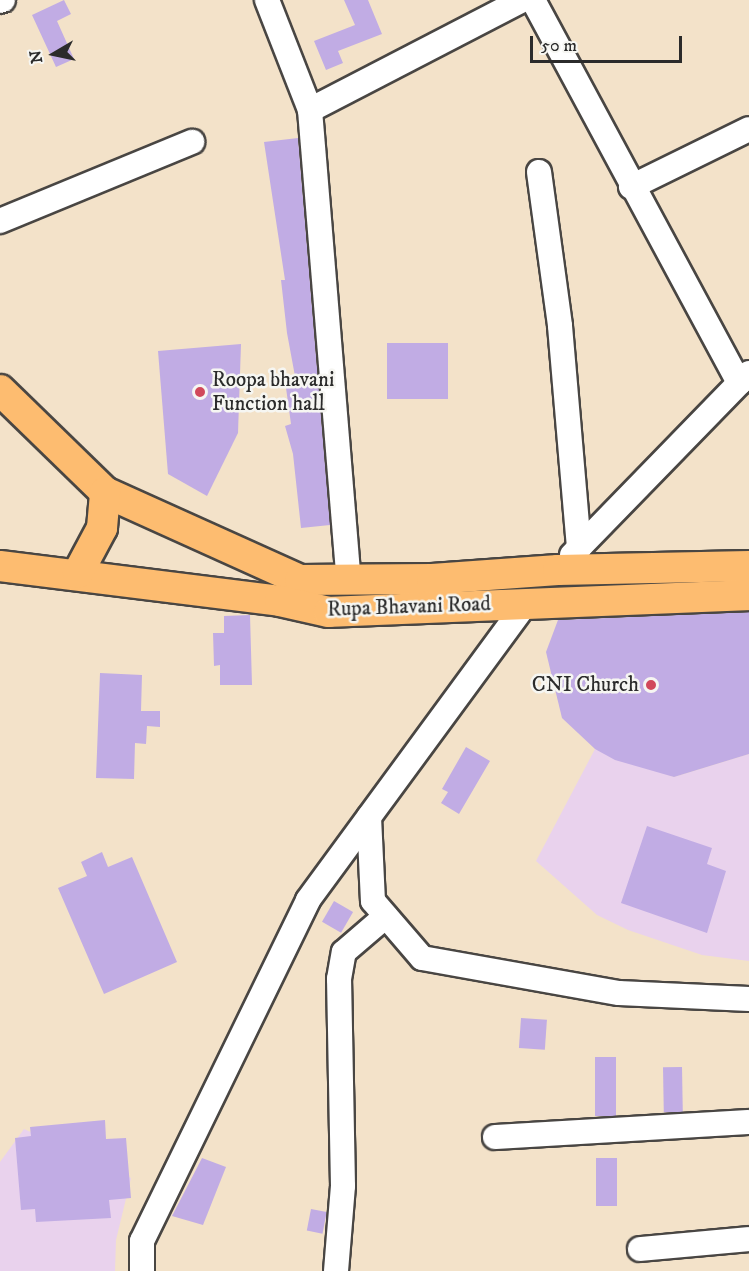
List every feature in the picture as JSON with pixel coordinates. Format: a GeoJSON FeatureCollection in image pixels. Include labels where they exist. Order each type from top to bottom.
{"type":"FeatureCollection","features":[{"type":"Feature","properties":{"kind":"main road"},"geometry":{"type":"LineString","coordinates":[[0,390],[105,492],[300,580],[349,580],[558,570],[749,566]]}},
{"type":"Feature","properties":{"kind":"main road"},"geometry":{"type":"LineString","coordinates":[[78,573],[102,528],[105,492]]}},
{"type":"Feature","properties":{"kind":"main road","name":"Rupa Bhavani Road"},"geometry":{"type":"LineString","coordinates":[[0,566],[78,573],[280,601],[329,612],[749,595]]}},
{"type":"Feature","properties":{"kind":"street"},"geometry":{"type":"LineString","coordinates":[[267,0],[310,110],[349,580]]}},
{"type":"Feature","properties":{"kind":"street"},"geometry":{"type":"LineString","coordinates":[[310,110],[522,0]]}},
{"type":"Feature","properties":{"kind":"street"},"geometry":{"type":"LineString","coordinates":[[533,0],[631,187],[744,378],[558,570]]}},
{"type":"Feature","properties":{"kind":"street"},"geometry":{"type":"LineString","coordinates":[[631,187],[749,129]]}},
{"type":"Feature","properties":{"kind":"street"},"geometry":{"type":"LineString","coordinates":[[0,221],[192,142]]}},
{"type":"Feature","properties":{"kind":"street"},"geometry":{"type":"LineString","coordinates":[[539,172],[560,326],[579,548]]}},
{"type":"Feature","properties":{"kind":"street"},"geometry":{"type":"LineString","coordinates":[[142,1271],[142,1241],[308,900],[526,603]]}},
{"type":"Feature","properties":{"kind":"street"},"geometry":{"type":"LineString","coordinates":[[369,817],[373,901],[422,958],[619,993],[749,999]]}},
{"type":"Feature","properties":{"kind":"street"},"geometry":{"type":"LineString","coordinates":[[336,1271],[343,1186],[339,979],[344,952],[386,916]]}},
{"type":"Feature","properties":{"kind":"street"},"geometry":{"type":"LineString","coordinates":[[495,1137],[749,1122]]}},
{"type":"Feature","properties":{"kind":"street"},"geometry":{"type":"LineString","coordinates":[[640,1249],[749,1239]]}},
{"type":"Feature","properties":{"kind":"shaded area"},"geometry":{"type":"Polygon","coordinates":[[[595,749],[674,777],[749,754],[749,961],[702,955],[628,930],[597,915],[536,861],[595,749]]]}},
{"type":"Feature","properties":{"kind":"shaded area"},"geometry":{"type":"Polygon","coordinates":[[[24,1129],[131,1178],[116,1240],[115,1271],[0,1271],[0,1162],[24,1129]]]}},
{"type":"Feature","properties":{"kind":"building"},"geometry":{"type":"Polygon","coordinates":[[[64,0],[71,14],[57,21],[74,59],[56,67],[32,15],[64,0]]]}},
{"type":"Feature","properties":{"kind":"building"},"geometry":{"type":"Polygon","coordinates":[[[344,0],[368,0],[382,34],[338,51],[343,63],[326,70],[314,41],[355,25],[344,0]]]}},
{"type":"Feature","properties":{"kind":"building"},"geometry":{"type":"Polygon","coordinates":[[[298,138],[330,525],[301,528],[293,454],[285,426],[291,424],[286,388],[297,387],[287,333],[281,280],[285,280],[264,142],[298,138]]]}},
{"type":"Feature","properties":{"kind":"building"},"geometry":{"type":"Polygon","coordinates":[[[387,343],[448,343],[448,399],[387,399],[387,343]]]}},
{"type":"Feature","properties":{"kind":"building","name":"Roopa bhavani Function hall"},"geometry":{"type":"Polygon","coordinates":[[[241,344],[238,433],[207,496],[168,474],[158,351],[241,344]]]}},
{"type":"Feature","properties":{"kind":"building","name":"CNI Church"},"geometry":{"type":"Polygon","coordinates":[[[749,612],[749,754],[674,777],[615,760],[595,749],[562,718],[546,652],[558,620],[749,612]]]}},
{"type":"Feature","properties":{"kind":"building"},"geometry":{"type":"Polygon","coordinates":[[[250,615],[252,685],[220,685],[220,665],[214,666],[213,633],[224,633],[224,616],[250,615]]]}},
{"type":"Feature","properties":{"kind":"building"},"geometry":{"type":"Polygon","coordinates":[[[100,673],[142,675],[141,711],[160,711],[160,727],[147,726],[146,744],[135,743],[134,779],[96,778],[100,673]]]}},
{"type":"Feature","properties":{"kind":"building"},"geometry":{"type":"Polygon","coordinates":[[[466,747],[490,761],[459,814],[441,803],[448,792],[442,789],[466,747]]]}},
{"type":"Feature","properties":{"kind":"building"},"geometry":{"type":"Polygon","coordinates":[[[647,826],[712,848],[707,864],[726,871],[707,933],[621,903],[647,826]]]}},
{"type":"Feature","properties":{"kind":"building"},"geometry":{"type":"Polygon","coordinates":[[[102,852],[108,867],[132,857],[177,962],[104,994],[58,888],[87,876],[81,862],[102,852]]]}},
{"type":"Feature","properties":{"kind":"building"},"geometry":{"type":"Polygon","coordinates":[[[334,901],[353,912],[341,933],[322,922],[334,901]]]}},
{"type":"Feature","properties":{"kind":"building"},"geometry":{"type":"Polygon","coordinates":[[[521,1018],[547,1020],[545,1050],[519,1048],[521,1018]]]}},
{"type":"Feature","properties":{"kind":"building"},"geometry":{"type":"Polygon","coordinates":[[[595,1057],[616,1057],[616,1116],[595,1116],[595,1057]]]}},
{"type":"Feature","properties":{"kind":"building"},"geometry":{"type":"Polygon","coordinates":[[[663,1067],[682,1067],[683,1112],[664,1112],[663,1067]]]}},
{"type":"Feature","properties":{"kind":"building"},"geometry":{"type":"Polygon","coordinates":[[[105,1120],[106,1139],[126,1138],[131,1198],[109,1200],[111,1218],[36,1222],[35,1209],[21,1210],[15,1138],[31,1136],[30,1127],[105,1120]]]}},
{"type":"Feature","properties":{"kind":"building"},"geometry":{"type":"Polygon","coordinates":[[[202,1158],[226,1167],[203,1225],[172,1216],[202,1158]]]}},
{"type":"Feature","properties":{"kind":"building"},"geometry":{"type":"Polygon","coordinates":[[[596,1158],[617,1158],[617,1206],[596,1206],[596,1158]]]}},
{"type":"Feature","properties":{"kind":"building"},"geometry":{"type":"Polygon","coordinates":[[[311,1209],[327,1212],[323,1234],[307,1231],[311,1209]]]}},
{"type":"Feature","properties":{"kind":"place","name":"Roopa bhavani Function hall"},"geometry":{"type":"Point","coordinates":[200,392]}},
{"type":"Feature","properties":{"kind":"place","name":"CNI Church"},"geometry":{"type":"Point","coordinates":[651,685]}}]}
